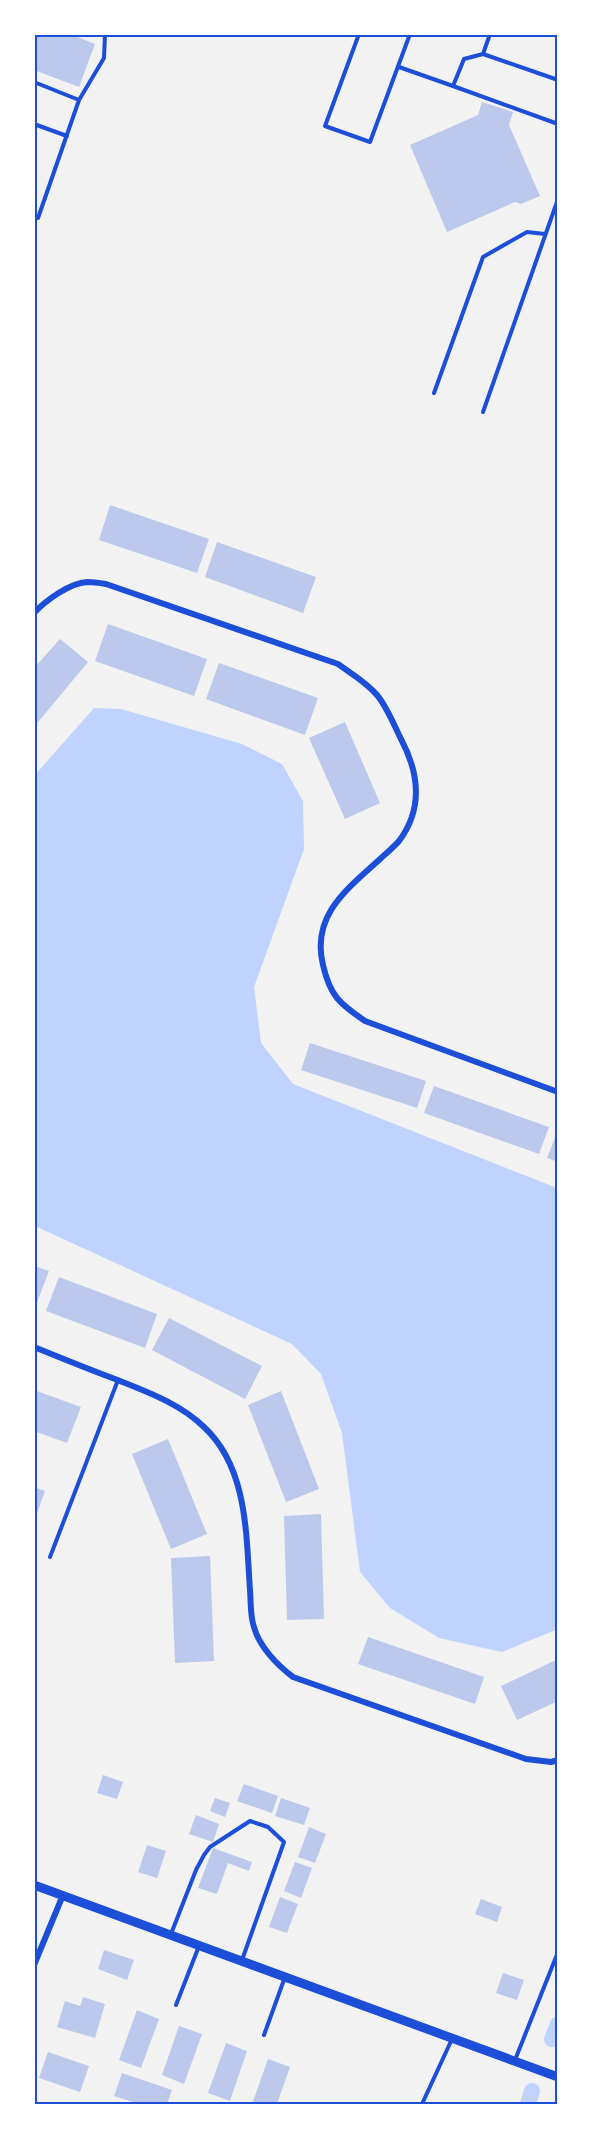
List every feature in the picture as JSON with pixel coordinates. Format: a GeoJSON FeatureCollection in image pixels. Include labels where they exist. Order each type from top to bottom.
{"type":"FeatureCollection","features":[{"type":"Feature","properties":{"kind":"street"},"geometry":{"type":"LineString","coordinates":[[34,613],[43,603],[62,591],[86,582],[106,584],[338,664],[363,681],[379,697],[408,752],[415,775],[417,796],[411,820],[398,842],[334,903],[323,924],[320,952],[327,983],[342,1005],[365,1021],[558,1092]]}},
{"type":"Feature","properties":{"kind":"street"},"geometry":{"type":"LineString","coordinates":[[34,1347],[118,1380],[184,1410],[206,1428],[224,1453],[236,1480],[243,1506],[254,1627],[268,1652],[293,1677],[526,1759],[551,1762],[558,1760]]}},
{"type":"Feature","properties":{"kind":"street"},"geometry":{"type":"LineString","coordinates":[[34,1885],[558,2077]]}},
{"type":"Feature","properties":{"kind":"street"},"geometry":{"type":"LineString","coordinates":[[34,1965],[63,1895]]}},
{"type":"Feature","properties":{"kind":"lane"},"geometry":{"type":"LineString","coordinates":[[34,217],[38,218],[79,100],[104,58],[105,34]]}},
{"type":"Feature","properties":{"kind":"lane"},"geometry":{"type":"LineString","coordinates":[[359,34],[325,126],[370,142],[410,34]]}},
{"type":"Feature","properties":{"kind":"lane"},"geometry":{"type":"LineString","coordinates":[[483,54],[490,34]]}},
{"type":"Feature","properties":{"kind":"lane"},"geometry":{"type":"LineString","coordinates":[[453,86],[464,59],[483,54],[558,80]]}},
{"type":"Feature","properties":{"kind":"lane"},"geometry":{"type":"LineString","coordinates":[[399,67],[558,124]]}},
{"type":"Feature","properties":{"kind":"lane"},"geometry":{"type":"LineString","coordinates":[[34,82],[79,100]]}},
{"type":"Feature","properties":{"kind":"lane"},"geometry":{"type":"LineString","coordinates":[[34,124],[67,136]]}},
{"type":"Feature","properties":{"kind":"lane"},"geometry":{"type":"LineString","coordinates":[[483,412],[558,199]]}},
{"type":"Feature","properties":{"kind":"lane"},"geometry":{"type":"LineString","coordinates":[[434,393],[483,257],[526,232],[545,234]]}},
{"type":"Feature","properties":{"kind":"lane"},"geometry":{"type":"LineString","coordinates":[[50,1557],[118,1380]]}},
{"type":"Feature","properties":{"kind":"lane"},"geometry":{"type":"LineString","coordinates":[[171,1935],[196,1870],[210,1847],[250,1821],[268,1827],[284,1842],[241,1960]]}},
{"type":"Feature","properties":{"kind":"lane"},"geometry":{"type":"LineString","coordinates":[[176,2005],[199,1945]]}},
{"type":"Feature","properties":{"kind":"lane"},"geometry":{"type":"LineString","coordinates":[[514,2061],[558,1952]]}},
{"type":"Feature","properties":{"kind":"lane"},"geometry":{"type":"LineString","coordinates":[[264,2035],[285,1977]]}},
{"type":"Feature","properties":{"kind":"lane"},"geometry":{"type":"LineString","coordinates":[[422,2104],[452,2038]]}},
{"type":"Feature","properties":{"kind":"water"},"geometry":{"type":"Polygon","coordinates":[[[94,708],[121,709],[242,744],[282,764],[303,801],[304,849],[254,987],[261,1043],[293,1084],[557,1188],[558,1629],[502,1652],[439,1638],[390,1608],[360,1572],[342,1433],[321,1374],[292,1344],[35,1226],[35,775],[94,708]]]}},
{"type":"Feature","properties":{"kind":"building"},"geometry":{"type":"Polygon","coordinates":[[[34,34],[70,34],[95,44],[79,87],[34,70],[34,34]]]}},
{"type":"Feature","properties":{"kind":"building"},"geometry":{"type":"Polygon","coordinates":[[[482,102],[513,112],[509,125],[540,196],[521,204],[515,202],[447,232],[410,145],[478,115],[482,102]]]}},
{"type":"Feature","properties":{"kind":"building"},"geometry":{"type":"Polygon","coordinates":[[[110,505],[209,539],[197,573],[99,540],[110,505]]]}},
{"type":"Feature","properties":{"kind":"building"},"geometry":{"type":"Polygon","coordinates":[[[217,542],[316,577],[303,613],[205,577],[217,542]]]}},
{"type":"Feature","properties":{"kind":"building"},"geometry":{"type":"Polygon","coordinates":[[[108,624],[207,659],[194,696],[95,661],[108,624]]]}},
{"type":"Feature","properties":{"kind":"building"},"geometry":{"type":"Polygon","coordinates":[[[60,639],[88,662],[34,727],[34,668],[60,639]]]}},
{"type":"Feature","properties":{"kind":"building"},"geometry":{"type":"Polygon","coordinates":[[[219,663],[318,698],[305,735],[206,699],[219,663]]]}},
{"type":"Feature","properties":{"kind":"building"},"geometry":{"type":"Polygon","coordinates":[[[345,722],[380,803],[345,819],[309,738],[345,722]]]}},
{"type":"Feature","properties":{"kind":"building"},"geometry":{"type":"Polygon","coordinates":[[[310,1043],[426,1081],[417,1108],[301,1070],[310,1043]]]}},
{"type":"Feature","properties":{"kind":"building"},"geometry":{"type":"Polygon","coordinates":[[[434,1086],[549,1127],[539,1154],[424,1113],[434,1086]]]}},
{"type":"Feature","properties":{"kind":"building"},"geometry":{"type":"Polygon","coordinates":[[[558,1130],[558,1162],[547,1158],[558,1130]]]}},
{"type":"Feature","properties":{"kind":"building"},"geometry":{"type":"Polygon","coordinates":[[[34,1266],[49,1271],[35,1308],[34,1308],[34,1266]]]}},
{"type":"Feature","properties":{"kind":"building"},"geometry":{"type":"Polygon","coordinates":[[[59,1277],[157,1314],[145,1348],[46,1311],[59,1277]]]}},
{"type":"Feature","properties":{"kind":"building"},"geometry":{"type":"Polygon","coordinates":[[[169,1318],[262,1366],[245,1399],[152,1350],[169,1318]]]}},
{"type":"Feature","properties":{"kind":"building"},"geometry":{"type":"Polygon","coordinates":[[[34,1390],[81,1407],[67,1443],[34,1431],[34,1390]]]}},
{"type":"Feature","properties":{"kind":"building"},"geometry":{"type":"Polygon","coordinates":[[[281,1391],[319,1489],[286,1502],[248,1405],[281,1391]]]}},
{"type":"Feature","properties":{"kind":"building"},"geometry":{"type":"Polygon","coordinates":[[[168,1439],[207,1534],[171,1549],[132,1454],[168,1439]]]}},
{"type":"Feature","properties":{"kind":"building"},"geometry":{"type":"Polygon","coordinates":[[[34,1487],[45,1491],[35,1519],[34,1519],[34,1487]]]}},
{"type":"Feature","properties":{"kind":"building"},"geometry":{"type":"Polygon","coordinates":[[[321,1514],[324,1619],[287,1620],[284,1516],[321,1514]]]}},
{"type":"Feature","properties":{"kind":"building"},"geometry":{"type":"Polygon","coordinates":[[[210,1556],[214,1661],[175,1663],[171,1558],[210,1556]]]}},
{"type":"Feature","properties":{"kind":"building"},"geometry":{"type":"Polygon","coordinates":[[[368,1637],[484,1677],[475,1704],[358,1664],[368,1637]]]}},
{"type":"Feature","properties":{"kind":"building"},"geometry":{"type":"Polygon","coordinates":[[[558,1659],[558,1701],[517,1720],[501,1686],[558,1659]]]}},
{"type":"Feature","properties":{"kind":"building"},"geometry":{"type":"Polygon","coordinates":[[[103,1775],[123,1782],[117,1799],[97,1793],[103,1775]]]}},
{"type":"Feature","properties":{"kind":"building"},"geometry":{"type":"Polygon","coordinates":[[[244,1784],[278,1796],[272,1813],[237,1801],[244,1784]]]}},
{"type":"Feature","properties":{"kind":"building"},"geometry":{"type":"Polygon","coordinates":[[[215,1798],[230,1803],[225,1817],[210,1811],[215,1798]]]}},
{"type":"Feature","properties":{"kind":"building"},"geometry":{"type":"Polygon","coordinates":[[[281,1798],[310,1808],[304,1825],[275,1816],[281,1798]]]}},
{"type":"Feature","properties":{"kind":"building"},"geometry":{"type":"Polygon","coordinates":[[[196,1815],[219,1824],[213,1842],[189,1834],[196,1815]]]}},
{"type":"Feature","properties":{"kind":"building"},"geometry":{"type":"Polygon","coordinates":[[[309,1827],[326,1834],[315,1863],[298,1857],[309,1827]]]}},
{"type":"Feature","properties":{"kind":"building"},"geometry":{"type":"Polygon","coordinates":[[[147,1845],[166,1851],[157,1878],[138,1872],[147,1845]]]}},
{"type":"Feature","properties":{"kind":"building"},"geometry":{"type":"Polygon","coordinates":[[[213,1848],[252,1862],[249,1871],[228,1863],[217,1894],[198,1888],[213,1848]]]}},
{"type":"Feature","properties":{"kind":"building"},"geometry":{"type":"Polygon","coordinates":[[[295,1862],[312,1868],[301,1898],[284,1891],[295,1862]]]}},
{"type":"Feature","properties":{"kind":"building"},"geometry":{"type":"Polygon","coordinates":[[[280,1897],[298,1904],[287,1933],[269,1927],[280,1897]]]}},
{"type":"Feature","properties":{"kind":"building"},"geometry":{"type":"Polygon","coordinates":[[[481,1899],[502,1907],[497,1922],[475,1914],[481,1899]]]}},
{"type":"Feature","properties":{"kind":"building"},"geometry":{"type":"Polygon","coordinates":[[[104,1950],[134,1960],[127,1980],[98,1969],[104,1950]]]}},
{"type":"Feature","properties":{"kind":"building"},"geometry":{"type":"Polygon","coordinates":[[[503,1973],[524,1980],[517,2000],[496,1993],[503,1973]]]}},
{"type":"Feature","properties":{"kind":"building"},"geometry":{"type":"Polygon","coordinates":[[[83,1997],[105,2004],[95,2038],[57,2027],[65,2001],[80,2006],[83,1997]]]}},
{"type":"Feature","properties":{"kind":"building"},"geometry":{"type":"Polygon","coordinates":[[[137,2010],[159,2019],[141,2068],[119,2060],[137,2010]]]}},
{"type":"Feature","properties":{"kind":"building"},"geometry":{"type":"Polygon","coordinates":[[[179,2026],[202,2034],[184,2084],[162,2075],[179,2026]]]}},
{"type":"Feature","properties":{"kind":"building"},"geometry":{"type":"Polygon","coordinates":[[[226,2043],[247,2051],[230,2101],[208,2093],[226,2043]]]}},
{"type":"Feature","properties":{"kind":"building"},"geometry":{"type":"Polygon","coordinates":[[[48,2052],[89,2066],[80,2092],[39,2078],[48,2052]]]}},
{"type":"Feature","properties":{"kind":"building"},"geometry":{"type":"Polygon","coordinates":[[[268,2059],[290,2067],[277,2104],[252,2104],[268,2059]]]}},
{"type":"Feature","properties":{"kind":"building"},"geometry":{"type":"Polygon","coordinates":[[[122,2073],[172,2090],[167,2104],[139,2104],[114,2096],[122,2073]]]}},
{"type":"Feature","properties":{"kind":"waterway"},"geometry":{"type":"LineString","coordinates":[[552,2039],[558,2024]]}},
{"type":"Feature","properties":{"kind":"waterway"},"geometry":{"type":"LineString","coordinates":[[528,2104],[532,2091]]}}]}
